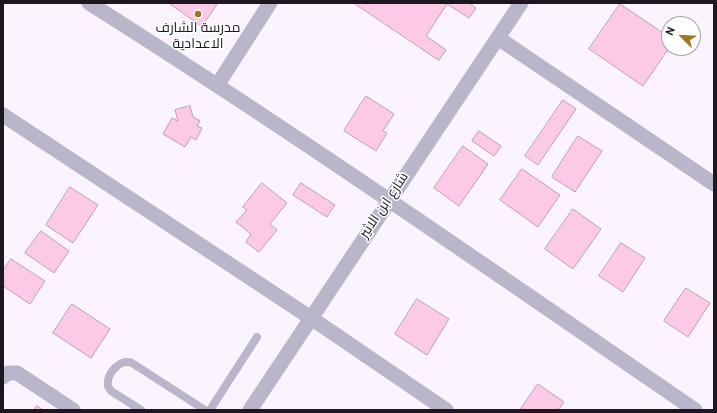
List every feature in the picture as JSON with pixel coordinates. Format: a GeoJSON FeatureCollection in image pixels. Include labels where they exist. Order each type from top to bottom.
{"type":"FeatureCollection","features":[{"type":"Feature","properties":{"kind":"street"},"geometry":{"type":"LineString","coordinates":[[89,3],[218,84],[390,200],[695,410]]}},
{"type":"Feature","properties":{"kind":"street"},"geometry":{"type":"LineString","coordinates":[[218,84],[270,3]]}},
{"type":"Feature","properties":{"kind":"street","name":"شارع ابن الاثير"},"geometry":{"type":"LineString","coordinates":[[250,410],[521,3]]}},
{"type":"Feature","properties":{"kind":"street"},"geometry":{"type":"LineString","coordinates":[[498,38],[714,184]]}},
{"type":"Feature","properties":{"kind":"street"},"geometry":{"type":"LineString","coordinates":[[3,115],[311,318],[446,410]]}},
{"type":"Feature","properties":{"kind":"street"},"geometry":{"type":"LineString","coordinates":[[3,377],[8,373],[17,373],[73,410]]}},
{"type":"Feature","properties":{"kind":"lane"},"geometry":{"type":"LineString","coordinates":[[210,410],[257,337]]}},
{"type":"Feature","properties":{"kind":"lane"},"geometry":{"type":"LineString","coordinates":[[141,410],[111,391],[108,386],[109,377],[120,363],[132,363],[205,410]]}},
{"type":"Feature","properties":{"kind":"building","name":"مدرسة الشارف الاعدادية"},"geometry":{"type":"Polygon","coordinates":[[[169,3],[218,3],[202,26],[169,3]]]}},
{"type":"Feature","properties":{"kind":"building"},"geometry":{"type":"Polygon","coordinates":[[[354,3],[469,3],[476,8],[469,18],[447,4],[426,36],[446,50],[439,60],[354,3]]]}},
{"type":"Feature","properties":{"kind":"building"},"geometry":{"type":"Polygon","coordinates":[[[620,4],[661,32],[661,56],[664,56],[643,86],[589,49],[620,4]]]}},
{"type":"Feature","properties":{"kind":"building"},"geometry":{"type":"Polygon","coordinates":[[[366,96],[394,114],[383,131],[387,133],[376,151],[344,131],[366,96]]]}},
{"type":"Feature","properties":{"kind":"building"},"geometry":{"type":"Polygon","coordinates":[[[563,100],[576,109],[538,165],[525,156],[563,100]]]}},
{"type":"Feature","properties":{"kind":"building"},"geometry":{"type":"Polygon","coordinates":[[[190,106],[193,117],[200,121],[197,126],[202,128],[196,140],[191,137],[185,147],[163,134],[172,118],[178,121],[175,110],[190,106]]]}},
{"type":"Feature","properties":{"kind":"building"},"geometry":{"type":"Polygon","coordinates":[[[479,131],[501,146],[494,156],[472,141],[479,131]]]}},
{"type":"Feature","properties":{"kind":"building"},"geometry":{"type":"Polygon","coordinates":[[[578,136],[602,151],[575,192],[552,177],[578,136]]]}},
{"type":"Feature","properties":{"kind":"building"},"geometry":{"type":"Polygon","coordinates":[[[463,146],[488,164],[459,206],[434,188],[463,146]]]}},
{"type":"Feature","properties":{"kind":"building"},"geometry":{"type":"Polygon","coordinates":[[[522,169],[560,195],[538,227],[500,200],[522,169]]]}},
{"type":"Feature","properties":{"kind":"building"},"geometry":{"type":"Polygon","coordinates":[[[262,183],[287,203],[270,224],[277,230],[259,252],[246,242],[251,234],[236,222],[247,210],[243,207],[262,183]]]}},
{"type":"Feature","properties":{"kind":"building"},"geometry":{"type":"Polygon","coordinates":[[[301,183],[335,205],[327,217],[293,195],[301,183]]]}},
{"type":"Feature","properties":{"kind":"building"},"geometry":{"type":"Polygon","coordinates":[[[70,187],[98,205],[73,243],[46,225],[70,187]]]}},
{"type":"Feature","properties":{"kind":"building"},"geometry":{"type":"Polygon","coordinates":[[[573,209],[601,229],[573,269],[545,249],[573,209]]]}},
{"type":"Feature","properties":{"kind":"building"},"geometry":{"type":"Polygon","coordinates":[[[41,231],[69,251],[54,273],[25,253],[41,231]]]}},
{"type":"Feature","properties":{"kind":"building"},"geometry":{"type":"Polygon","coordinates":[[[621,243],[645,258],[623,292],[599,276],[621,243]]]}},
{"type":"Feature","properties":{"kind":"building"},"geometry":{"type":"Polygon","coordinates":[[[11,259],[45,281],[30,304],[3,286],[3,271],[11,259]]]}},
{"type":"Feature","properties":{"kind":"building"},"geometry":{"type":"Polygon","coordinates":[[[686,288],[710,303],[688,337],[664,321],[686,288]]]}},
{"type":"Feature","properties":{"kind":"building"},"geometry":{"type":"Polygon","coordinates":[[[417,299],[449,319],[427,355],[395,334],[417,299]]]}},
{"type":"Feature","properties":{"kind":"building"},"geometry":{"type":"Polygon","coordinates":[[[72,304],[110,329],[91,358],[53,333],[72,304]]]}},
{"type":"Feature","properties":{"kind":"building"},"geometry":{"type":"Polygon","coordinates":[[[538,384],[564,402],[558,410],[520,410],[538,384]]]}},
{"type":"Feature","properties":{"kind":"building"},"geometry":{"type":"Polygon","coordinates":[[[37,406],[43,410],[34,410],[37,406]]]}},
{"type":"Feature","properties":{"kind":"place","name":"مدرسة الشارف الاعدادية"},"geometry":{"type":"Point","coordinates":[198,14]}}]}
